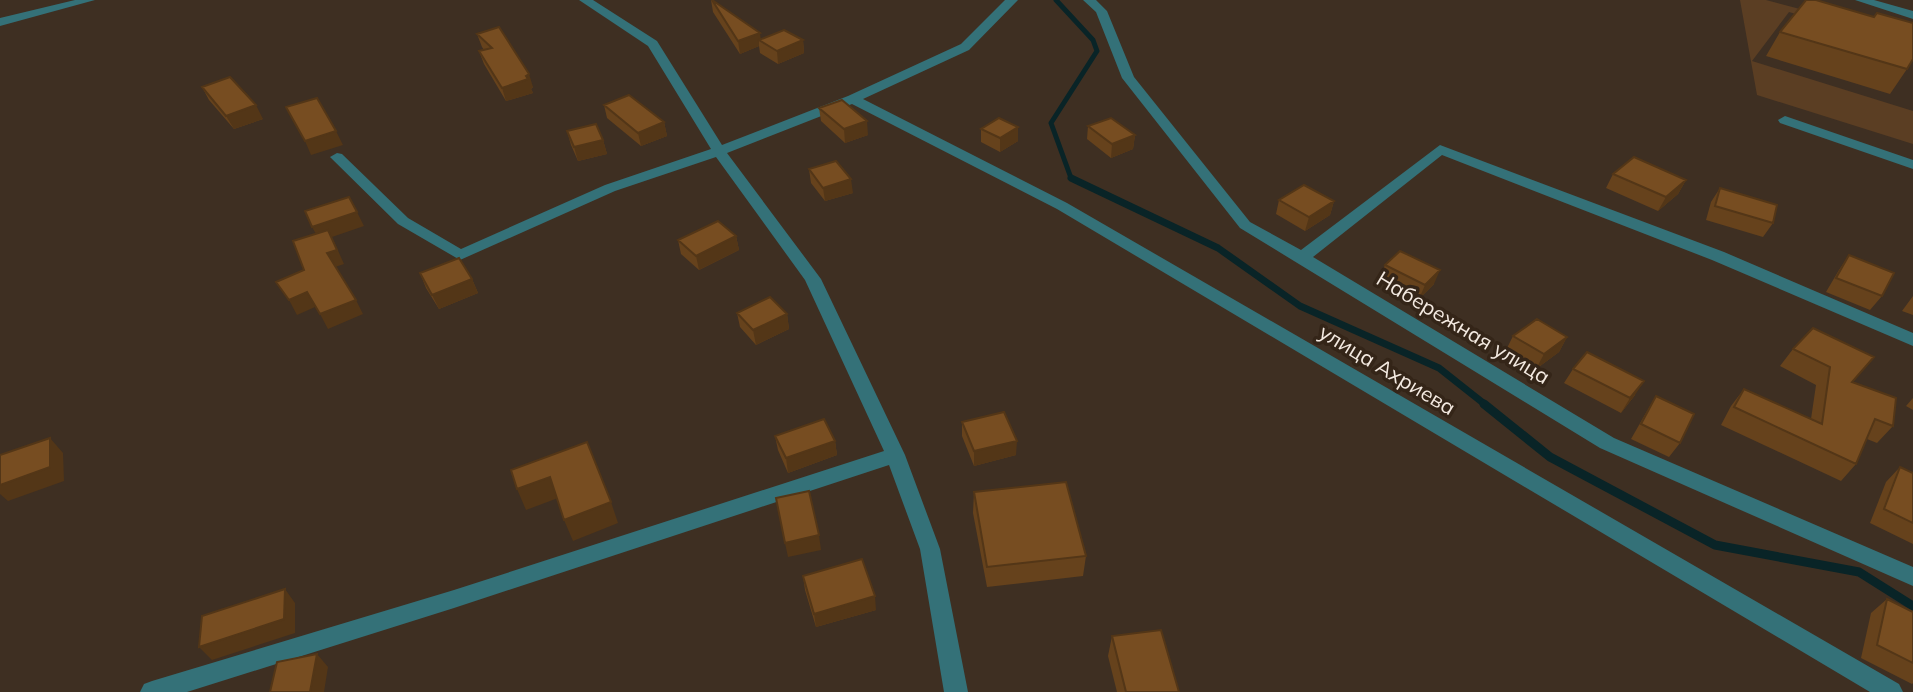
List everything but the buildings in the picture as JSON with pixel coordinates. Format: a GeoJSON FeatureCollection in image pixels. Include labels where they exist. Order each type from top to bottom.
{"type":"FeatureCollection","features":[{"type":"Feature","properties":{"kind":"street"},"geometry":{"type":"LineString","coordinates":[[0,22],[89,0]]}},
{"type":"Feature","properties":{"kind":"street"},"geometry":{"type":"LineString","coordinates":[[585,0],[653,44],[719,151],[813,279],[895,455],[930,548],[956,692]]}},
{"type":"Feature","properties":{"kind":"street"},"geometry":{"type":"LineString","coordinates":[[337,157],[403,221],[460,255],[610,188],[719,151],[853,99],[965,47],[1012,0]]}},
{"type":"Feature","properties":{"kind":"street","name":"Набережная улица"},"geometry":{"type":"LineString","coordinates":[[1089,0],[1101,11],[1128,78],[1245,225],[1607,443],[1913,577]]}},
{"type":"Feature","properties":{"kind":"street"},"geometry":{"type":"LineString","coordinates":[[1861,0],[1913,15]]}},
{"type":"Feature","properties":{"kind":"street","name":"улица Ахриева"},"geometry":{"type":"LineString","coordinates":[[853,99],[1062,206],[1891,692]]}},
{"type":"Feature","properties":{"kind":"street"},"geometry":{"type":"LineString","coordinates":[[1785,120],[1913,165]]}},
{"type":"Feature","properties":{"kind":"street"},"geometry":{"type":"LineString","coordinates":[[1302,257],[1440,149],[1718,256],[1913,340]]}},
{"type":"Feature","properties":{"kind":"street"},"geometry":{"type":"LineString","coordinates":[[152,692],[454,599],[895,455]]}},
{"type":"Feature","properties":{"kind":"shaded area"},"geometry":{"type":"Polygon","coordinates":[[[1740,0],[1766,0],[1853,23],[1847,29],[1789,12],[1752,61],[1913,111],[1913,144],[1757,95],[1740,0]]]}},
{"type":"Feature","properties":{"kind":"waterway"},"geometry":{"type":"LineString","coordinates":[[1056,0],[1093,40],[1097,51],[1051,123],[1071,178]]}},
{"type":"Feature","properties":{"kind":"waterway"},"geometry":{"type":"LineString","coordinates":[[1071,178],[1218,248],[1300,306],[1439,368],[1487,406]]}},
{"type":"Feature","properties":{"kind":"waterway"},"geometry":{"type":"LineString","coordinates":[[1071,178],[1075,180]]}},
{"type":"Feature","properties":{"kind":"waterway"},"geometry":{"type":"LineString","coordinates":[[1484,404],[1550,457],[1715,545],[1859,572],[1913,606]]}}]}
